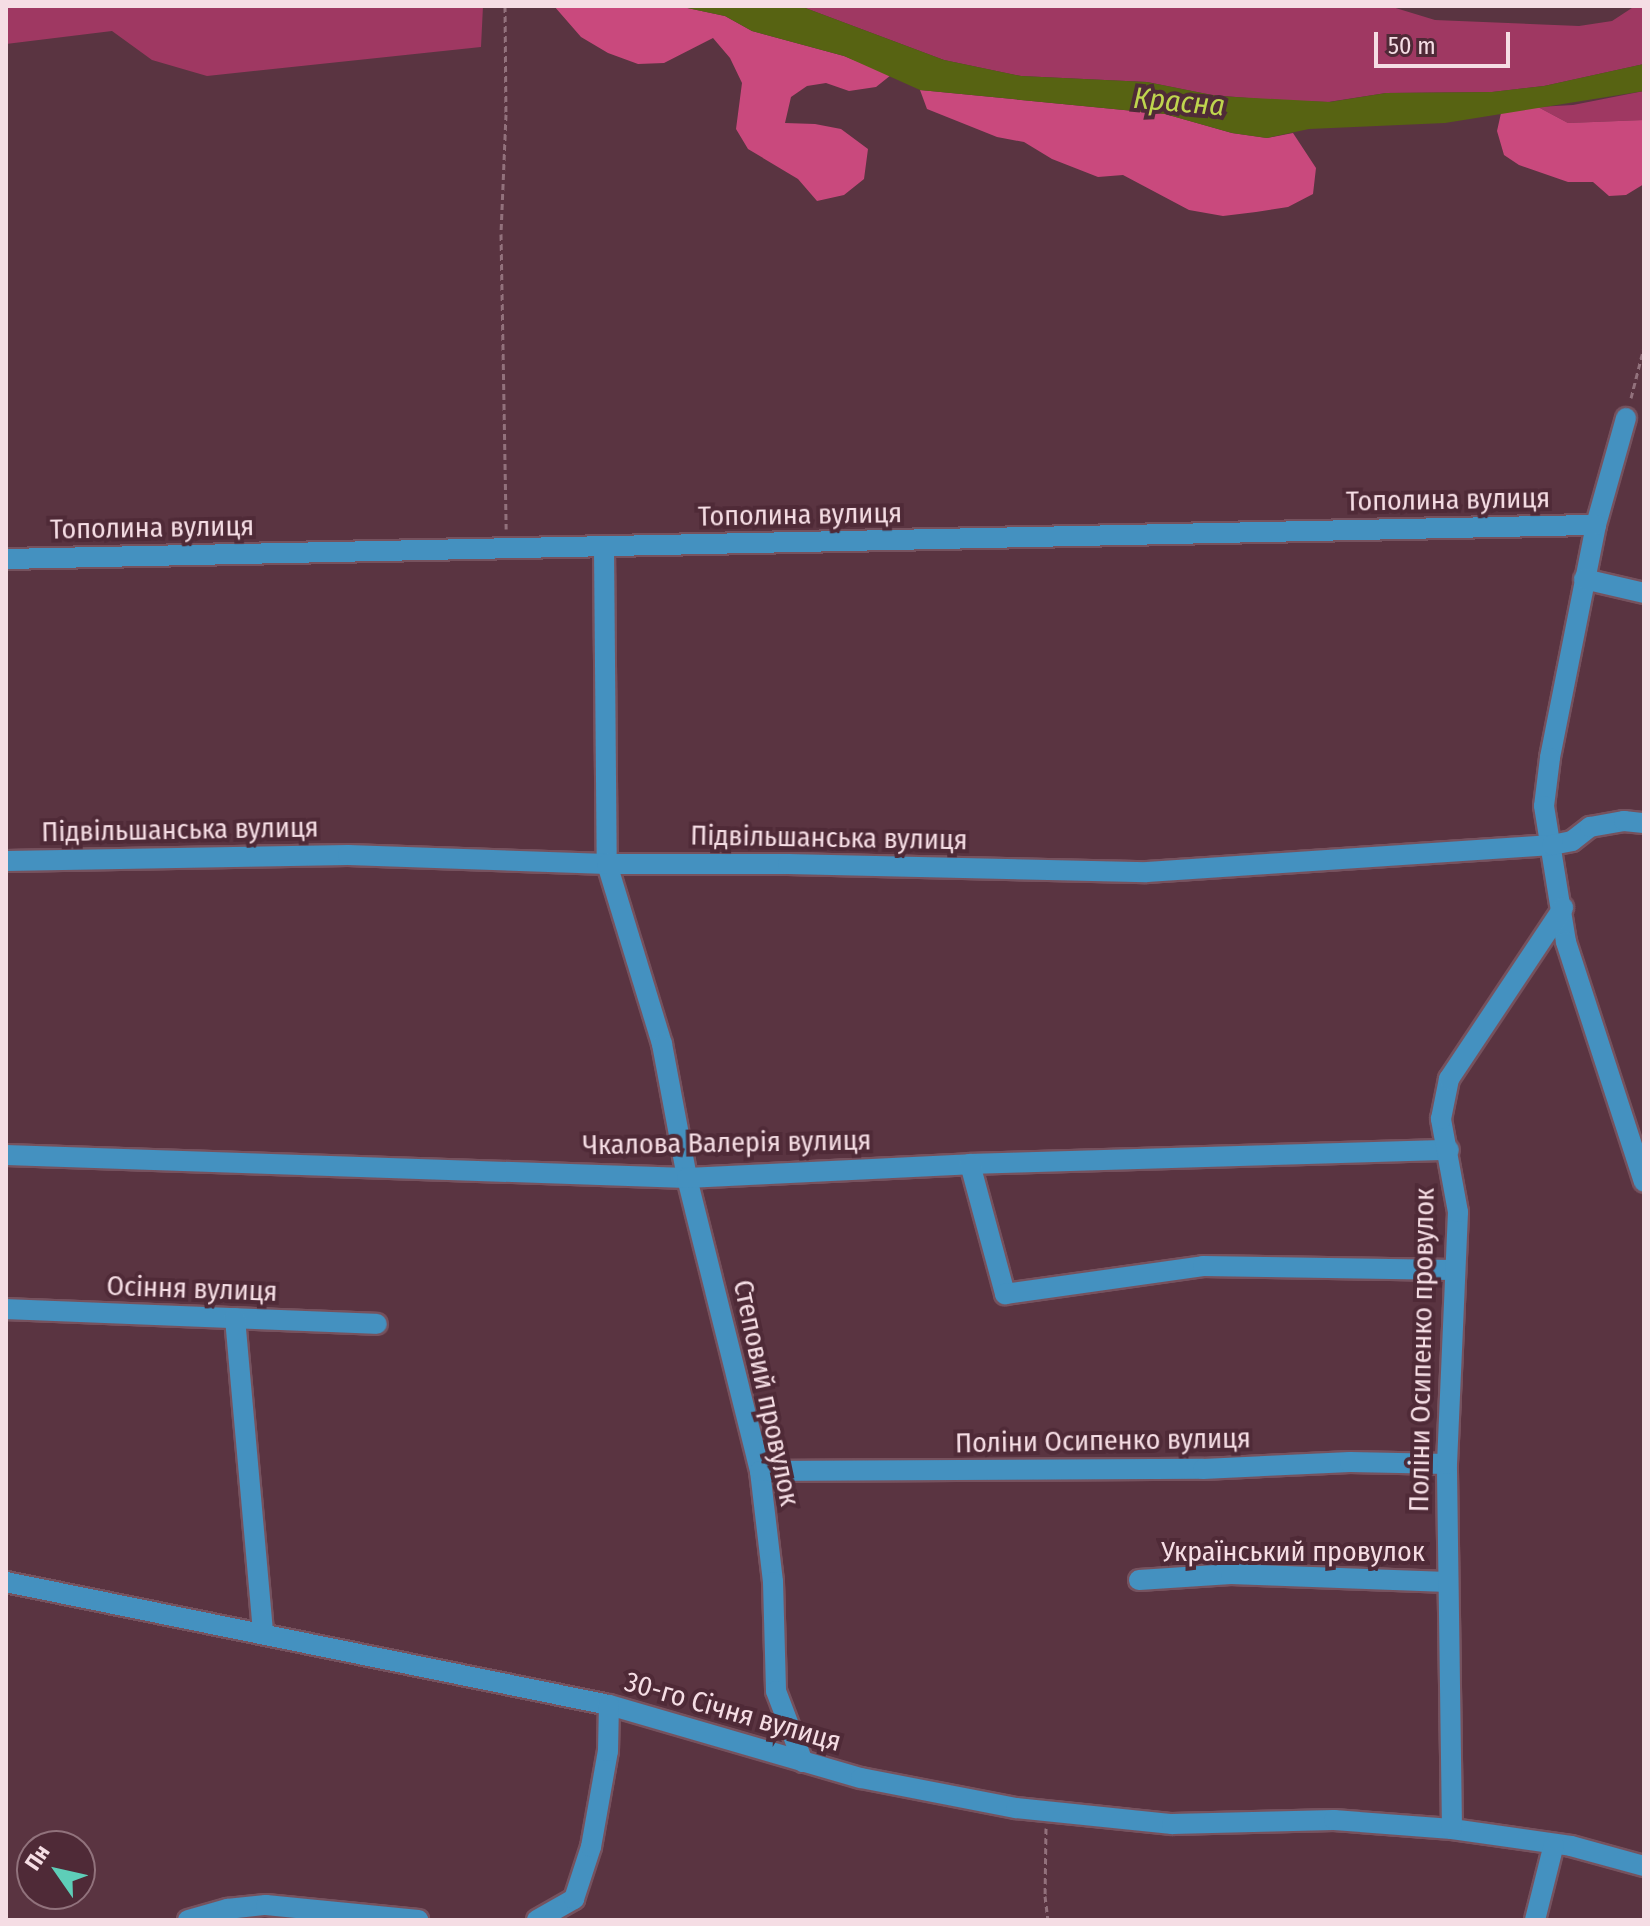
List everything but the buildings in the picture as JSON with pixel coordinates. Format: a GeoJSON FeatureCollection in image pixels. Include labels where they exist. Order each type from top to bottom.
{"type":"FeatureCollection","features":[{"type":"Feature","properties":{"kind":"street"},"geometry":{"type":"LineString","coordinates":[[1626,418],[1584,579],[1544,806],[1563,908],[1566,942],[1644,1182]]}},
{"type":"Feature","properties":{"kind":"street","name":"Тополина вулиця"},"geometry":{"type":"LineString","coordinates":[[6,559],[1596,525]]}},
{"type":"Feature","properties":{"kind":"street","name":"Степовий провулок"},"geometry":{"type":"LineString","coordinates":[[604,548],[607,864],[662,1044],[687,1178],[760,1471],[773,1582],[776,1691],[803,1762]]}},
{"type":"Feature","properties":{"kind":"street"},"geometry":{"type":"LineString","coordinates":[[1584,579],[1644,593]]}},
{"type":"Feature","properties":{"kind":"street","name":"Підвільшанська вулиця"},"geometry":{"type":"LineString","coordinates":[[6,861],[348,855],[607,864],[788,864],[1147,872],[1552,845],[1572,841],[1590,827],[1624,821],[1644,823]]}},
{"type":"Feature","properties":{"kind":"street","name":"Поліни Осипенко провулок"},"geometry":{"type":"LineString","coordinates":[[1452,1829],[1447,1464],[1453,1270],[1458,1212],[1441,1119],[1449,1079],[1563,908]]}},
{"type":"Feature","properties":{"kind":"street","name":"Чкалова Валерія вулиця"},"geometry":{"type":"LineString","coordinates":[[6,1155],[687,1178],[970,1164],[1449,1150]]}},
{"type":"Feature","properties":{"kind":"street"},"geometry":{"type":"LineString","coordinates":[[970,1164],[1005,1294],[1203,1266],[1453,1270]]}},
{"type":"Feature","properties":{"kind":"street","name":"Осіння вулиця"},"geometry":{"type":"LineString","coordinates":[[6,1309],[377,1324]]}},
{"type":"Feature","properties":{"kind":"street"},"geometry":{"type":"LineString","coordinates":[[235,1318],[263,1634]]}},
{"type":"Feature","properties":{"kind":"street","name":"Поліни Осипенко вулиця"},"geometry":{"type":"LineString","coordinates":[[760,1471],[1203,1469],[1350,1462],[1447,1464]]}},
{"type":"Feature","properties":{"kind":"street","name":"Український провулок"},"geometry":{"type":"LineString","coordinates":[[1139,1580],[1231,1574],[1448,1582]]}},
{"type":"Feature","properties":{"kind":"street","name":"30-го Січня вулиця"},"geometry":{"type":"LineString","coordinates":[[6,1582],[609,1705],[861,1778],[1045,1811],[1172,1824],[1334,1820],[1452,1829],[1554,1844],[1644,1866]]}},
{"type":"Feature","properties":{"kind":"street"},"geometry":{"type":"LineString","coordinates":[[537,1920],[574,1899],[591,1847],[608,1751],[609,1705]]}},
{"type":"Feature","properties":{"kind":"street"},"geometry":{"type":"LineString","coordinates":[[1535,1920],[1554,1844]]}},
{"type":"Feature","properties":{"kind":"street"},"geometry":{"type":"LineString","coordinates":[[188,1920],[227,1909],[266,1905],[418,1920]]}},
{"type":"Feature","properties":{"kind":"path"},"geometry":{"type":"LineString","coordinates":[[505,6],[502,32],[506,114],[501,234],[506,549]]}},
{"type":"Feature","properties":{"kind":"path"},"geometry":{"type":"LineString","coordinates":[[1644,315],[1644,324]]}},
{"type":"Feature","properties":{"kind":"path"},"geometry":{"type":"LineString","coordinates":[[1626,418],[1644,347]]}},
{"type":"Feature","properties":{"kind":"path"},"geometry":{"type":"LineString","coordinates":[[1045,1811],[1048,1920]]}},
{"type":"Feature","properties":{"kind":"shaded area"},"geometry":{"type":"Polygon","coordinates":[[[6,6],[483,6],[481,47],[207,76],[152,60],[112,31],[6,44],[6,6]]]}},
{"type":"Feature","properties":{"kind":"shaded area"},"geometry":{"type":"Polygon","coordinates":[[[554,6],[678,6],[725,16],[752,31],[844,56],[891,75],[876,87],[849,91],[826,83],[807,86],[791,97],[785,123],[841,129],[868,149],[864,179],[844,195],[817,201],[798,179],[748,149],[736,129],[742,83],[730,58],[713,38],[664,63],[638,64],[608,53],[581,37],[554,6]]]}},
{"type":"Feature","properties":{"kind":"shaded area"},"geometry":{"type":"Polygon","coordinates":[[[800,6],[1389,6],[1435,20],[1579,26],[1612,21],[1635,6],[1644,6],[1644,64],[1544,86],[1492,92],[1386,93],[1328,102],[1272,100],[1212,95],[1147,82],[1021,76],[944,60],[800,6]]]}},
{"type":"Feature","properties":{"kind":"shaded area"},"geometry":{"type":"Polygon","coordinates":[[[920,90],[1165,114],[1232,133],[1267,138],[1293,133],[1316,168],[1313,194],[1288,207],[1256,212],[1223,216],[1189,210],[1123,175],[1098,177],[1052,159],[1024,142],[997,137],[927,109],[920,90]]]}},
{"type":"Feature","properties":{"kind":"shaded area"},"geometry":{"type":"Polygon","coordinates":[[[1644,91],[1644,120],[1568,123],[1538,107],[1573,105],[1644,91]]]}},
{"type":"Feature","properties":{"kind":"shaded area"},"geometry":{"type":"Polygon","coordinates":[[[1538,107],[1568,123],[1644,120],[1644,184],[1626,195],[1609,196],[1593,182],[1568,182],[1519,165],[1504,155],[1497,131],[1501,113],[1538,107]]]}},
{"type":"Feature","properties":{"kind":"water","name":"Красна"},"geometry":{"type":"Polygon","coordinates":[[[678,6],[800,6],[944,60],[1021,76],[1147,82],[1217,96],[1330,102],[1386,93],[1492,92],[1544,86],[1644,64],[1644,91],[1445,123],[1309,129],[1267,138],[1232,133],[1165,114],[920,90],[844,56],[752,31],[725,16],[678,6]]]}}]}
